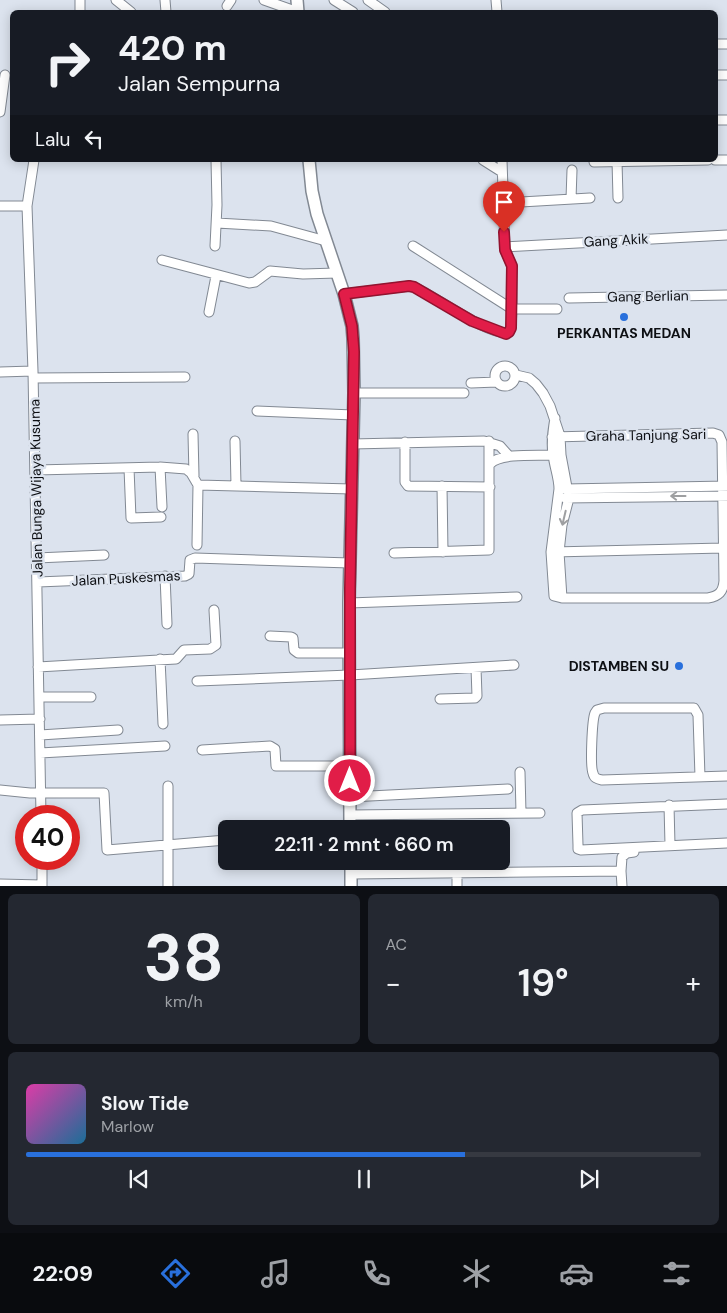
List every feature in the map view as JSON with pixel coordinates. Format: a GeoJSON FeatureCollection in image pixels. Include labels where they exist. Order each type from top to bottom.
{"type":"FeatureCollection","features":[{"type":"Feature","properties":{"kind":"street"},"geometry":{"type":"LineString","coordinates":[[116,0],[128,10]]}},
{"type":"Feature","properties":{"kind":"street"},"geometry":{"type":"LineString","coordinates":[[264,0],[292,10]]}},
{"type":"Feature","properties":{"kind":"street"},"geometry":{"type":"LineString","coordinates":[[334,0],[350,10]]}},
{"type":"Feature","properties":{"kind":"street"},"geometry":{"type":"LineString","coordinates":[[368,0],[382,10]]}},
{"type":"Feature","properties":{"kind":"street"},"geometry":{"type":"LineString","coordinates":[[0,112],[6,75]]}},
{"type":"Feature","properties":{"kind":"street","name":"Jalan Bunga Wijaya Kusuma"},"geometry":{"type":"LineString","coordinates":[[34,162],[27,206],[34,374],[41,805]]}},
{"type":"Feature","properties":{"kind":"street"},"geometry":{"type":"LineString","coordinates":[[215,246],[216,162]]}},
{"type":"Feature","properties":{"kind":"street"},"geometry":{"type":"LineString","coordinates":[[309,162],[316,214],[344,294],[352,326],[354,393],[349,653],[350,820]]}},
{"type":"Feature","properties":{"kind":"street"},"geometry":{"type":"LineString","coordinates":[[485,162],[502,172]]}},
{"type":"Feature","properties":{"kind":"street"},"geometry":{"type":"LineString","coordinates":[[344,294],[414,287],[472,321],[503,334],[509,332],[512,309],[512,266],[505,247],[502,162]]}},
{"type":"Feature","properties":{"kind":"street"},"geometry":{"type":"LineString","coordinates":[[618,162],[618,198]]}},
{"type":"Feature","properties":{"kind":"street"},"geometry":{"type":"LineString","coordinates":[[571,199],[572,170]]}},
{"type":"Feature","properties":{"kind":"street"},"geometry":{"type":"LineString","coordinates":[[503,203],[590,198]]}},
{"type":"Feature","properties":{"kind":"street"},"geometry":{"type":"LineString","coordinates":[[0,206],[27,206]]}},
{"type":"Feature","properties":{"kind":"street"},"geometry":{"type":"LineString","coordinates":[[216,223],[271,226],[326,241]]}},
{"type":"Feature","properties":{"kind":"street","name":"Gang Akik"},"geometry":{"type":"LineString","coordinates":[[505,247],[727,235]]}},
{"type":"Feature","properties":{"kind":"street"},"geometry":{"type":"LineString","coordinates":[[413,246],[512,309],[558,309]]}},
{"type":"Feature","properties":{"kind":"street"},"geometry":{"type":"LineString","coordinates":[[162,260],[216,276],[252,284],[270,271],[303,274],[337,273]]}},
{"type":"Feature","properties":{"kind":"street"},"geometry":{"type":"LineString","coordinates":[[209,312],[216,276]]}},
{"type":"Feature","properties":{"kind":"street","name":"Gang Berlian"},"geometry":{"type":"LineString","coordinates":[[569,298],[727,295]]}},
{"type":"Feature","properties":{"kind":"street"},"geometry":{"type":"LineString","coordinates":[[471,383],[497,382],[503,386],[511,385],[516,379],[516,375],[511,367],[502,366],[495,373],[497,382]]}},
{"type":"Feature","properties":{"kind":"street"},"geometry":{"type":"LineString","coordinates":[[0,372],[185,377]]}},
{"type":"Feature","properties":{"kind":"street"},"geometry":{"type":"LineString","coordinates":[[516,375],[523,375],[536,384],[547,400],[555,418],[557,455],[564,493],[562,524],[555,552],[723,548]]}},
{"type":"Feature","properties":{"kind":"street"},"geometry":{"type":"LineString","coordinates":[[354,393],[464,393]]}},
{"type":"Feature","properties":{"kind":"street"},"geometry":{"type":"LineString","coordinates":[[257,411],[353,414]]}},
{"type":"Feature","properties":{"kind":"street"},"geometry":{"type":"LineString","coordinates":[[193,434],[197,545]]}},
{"type":"Feature","properties":{"kind":"street","name":"Graha Tanjung Sari"},"geometry":{"type":"LineString","coordinates":[[555,552],[562,598],[708,598],[714,597],[724,587],[725,486],[721,438],[716,434],[556,436]]}},
{"type":"Feature","properties":{"kind":"street"},"geometry":{"type":"LineString","coordinates":[[234,441],[236,485]]}},
{"type":"Feature","properties":{"kind":"street"},"geometry":{"type":"LineString","coordinates":[[405,442],[406,483],[410,487],[490,487]]}},
{"type":"Feature","properties":{"kind":"street"},"geometry":{"type":"LineString","coordinates":[[352,444],[489,442],[515,456]]}},
{"type":"Feature","properties":{"kind":"street"},"geometry":{"type":"LineString","coordinates":[[394,553],[489,550],[489,442]]}},
{"type":"Feature","properties":{"kind":"street"},"geometry":{"type":"LineString","coordinates":[[490,464],[494,459],[515,456],[557,455]]}},
{"type":"Feature","properties":{"kind":"street"},"geometry":{"type":"LineString","coordinates":[[160,467],[162,507]]}},
{"type":"Feature","properties":{"kind":"street"},"geometry":{"type":"LineString","coordinates":[[129,468],[131,518],[161,517]]}},
{"type":"Feature","properties":{"kind":"street"},"geometry":{"type":"LineString","coordinates":[[36,470],[186,468],[190,470],[196,481]]}},
{"type":"Feature","properties":{"kind":"street"},"geometry":{"type":"LineString","coordinates":[[196,481],[236,485],[352,489]]}},
{"type":"Feature","properties":{"kind":"street"},"geometry":{"type":"LineString","coordinates":[[442,486],[443,552]]}},
{"type":"Feature","properties":{"kind":"street"},"geometry":{"type":"LineString","coordinates":[[651,492],[725,486]]}},
{"type":"Feature","properties":{"kind":"street"},"geometry":{"type":"LineString","coordinates":[[564,493],[651,492],[725,496]]}},
{"type":"Feature","properties":{"kind":"street"},"geometry":{"type":"LineString","coordinates":[[37,558],[104,555]]}},
{"type":"Feature","properties":{"kind":"street","name":"Jalan Puskesmas"},"geometry":{"type":"LineString","coordinates":[[38,582],[187,575],[190,560],[196,558],[350,562]]}},
{"type":"Feature","properties":{"kind":"street"},"geometry":{"type":"LineString","coordinates":[[164,576],[167,624]]}},
{"type":"Feature","properties":{"kind":"street"},"geometry":{"type":"LineString","coordinates":[[350,603],[517,597]]}},
{"type":"Feature","properties":{"kind":"street"},"geometry":{"type":"LineString","coordinates":[[38,667],[160,660],[176,658],[184,650],[214,648],[216,645],[214,610]]}},
{"type":"Feature","properties":{"kind":"street"},"geometry":{"type":"LineString","coordinates":[[270,636],[291,637],[294,650],[298,653],[349,653]]}},
{"type":"Feature","properties":{"kind":"street"},"geometry":{"type":"LineString","coordinates":[[160,660],[163,724]]}},
{"type":"Feature","properties":{"kind":"street"},"geometry":{"type":"LineString","coordinates":[[197,681],[350,675],[514,665]]}},
{"type":"Feature","properties":{"kind":"street"},"geometry":{"type":"LineString","coordinates":[[440,699],[475,698],[477,696],[476,668]]}},
{"type":"Feature","properties":{"kind":"street"},"geometry":{"type":"LineString","coordinates":[[40,697],[90,697]]}},
{"type":"Feature","properties":{"kind":"street"},"geometry":{"type":"LineString","coordinates":[[700,777],[698,715],[694,708],[604,708],[597,710],[595,713],[591,767],[594,777],[598,779],[700,777],[727,776]]}},
{"type":"Feature","properties":{"kind":"street"},"geometry":{"type":"LineString","coordinates":[[0,720],[40,719]]}},
{"type":"Feature","properties":{"kind":"street"},"geometry":{"type":"LineString","coordinates":[[40,735],[118,730]]}},
{"type":"Feature","properties":{"kind":"street"},"geometry":{"type":"LineString","coordinates":[[40,753],[165,746]]}},
{"type":"Feature","properties":{"kind":"street"},"geometry":{"type":"LineString","coordinates":[[202,750],[270,746],[275,750],[276,766],[349,766]]}},
{"type":"Feature","properties":{"kind":"street"},"geometry":{"type":"LineString","coordinates":[[520,772],[521,813]]}},
{"type":"Feature","properties":{"kind":"street"},"geometry":{"type":"LineString","coordinates":[[168,786],[168,886]]}},
{"type":"Feature","properties":{"kind":"street"},"geometry":{"type":"LineString","coordinates":[[350,797],[508,789]]}},
{"type":"Feature","properties":{"kind":"street"},"geometry":{"type":"LineString","coordinates":[[0,790],[41,793],[104,792],[105,848],[107,850],[218,841]]}},
{"type":"Feature","properties":{"kind":"street"},"geometry":{"type":"LineString","coordinates":[[727,804],[669,805],[579,811],[577,813],[578,849],[581,850],[727,843]]}},
{"type":"Feature","properties":{"kind":"street"},"geometry":{"type":"LineString","coordinates":[[669,805],[670,845]]}},
{"type":"Feature","properties":{"kind":"street"},"geometry":{"type":"LineString","coordinates":[[350,815],[540,813]]}},
{"type":"Feature","properties":{"kind":"street"},"geometry":{"type":"LineString","coordinates":[[622,886],[622,857],[630,852],[727,849]]}},
{"type":"Feature","properties":{"kind":"street"},"geometry":{"type":"LineString","coordinates":[[0,884],[42,885],[42,870]]}},
{"type":"Feature","properties":{"kind":"street"},"geometry":{"type":"LineString","coordinates":[[351,880],[457,873],[621,871]]}},
{"type":"Feature","properties":{"kind":"street"},"geometry":{"type":"LineString","coordinates":[[457,873],[457,886]]}},
{"type":"Feature","properties":{"kind":"place","name":"PERKANTAS MEDAN"},"geometry":{"type":"Point","coordinates":[624,317]}},
{"type":"Feature","properties":{"kind":"place","name":"DISTAMBEN SU"},"geometry":{"type":"Point","coordinates":[679,666]}},
{"type":"Feature","properties":{"kind":"route"},"geometry":{"type":"LineString","coordinates":[[350,781],[349,653],[354,338],[344,294],[414,287],[472,321],[506,334],[511,328],[512,266],[505,250],[504,232]]}}]}
